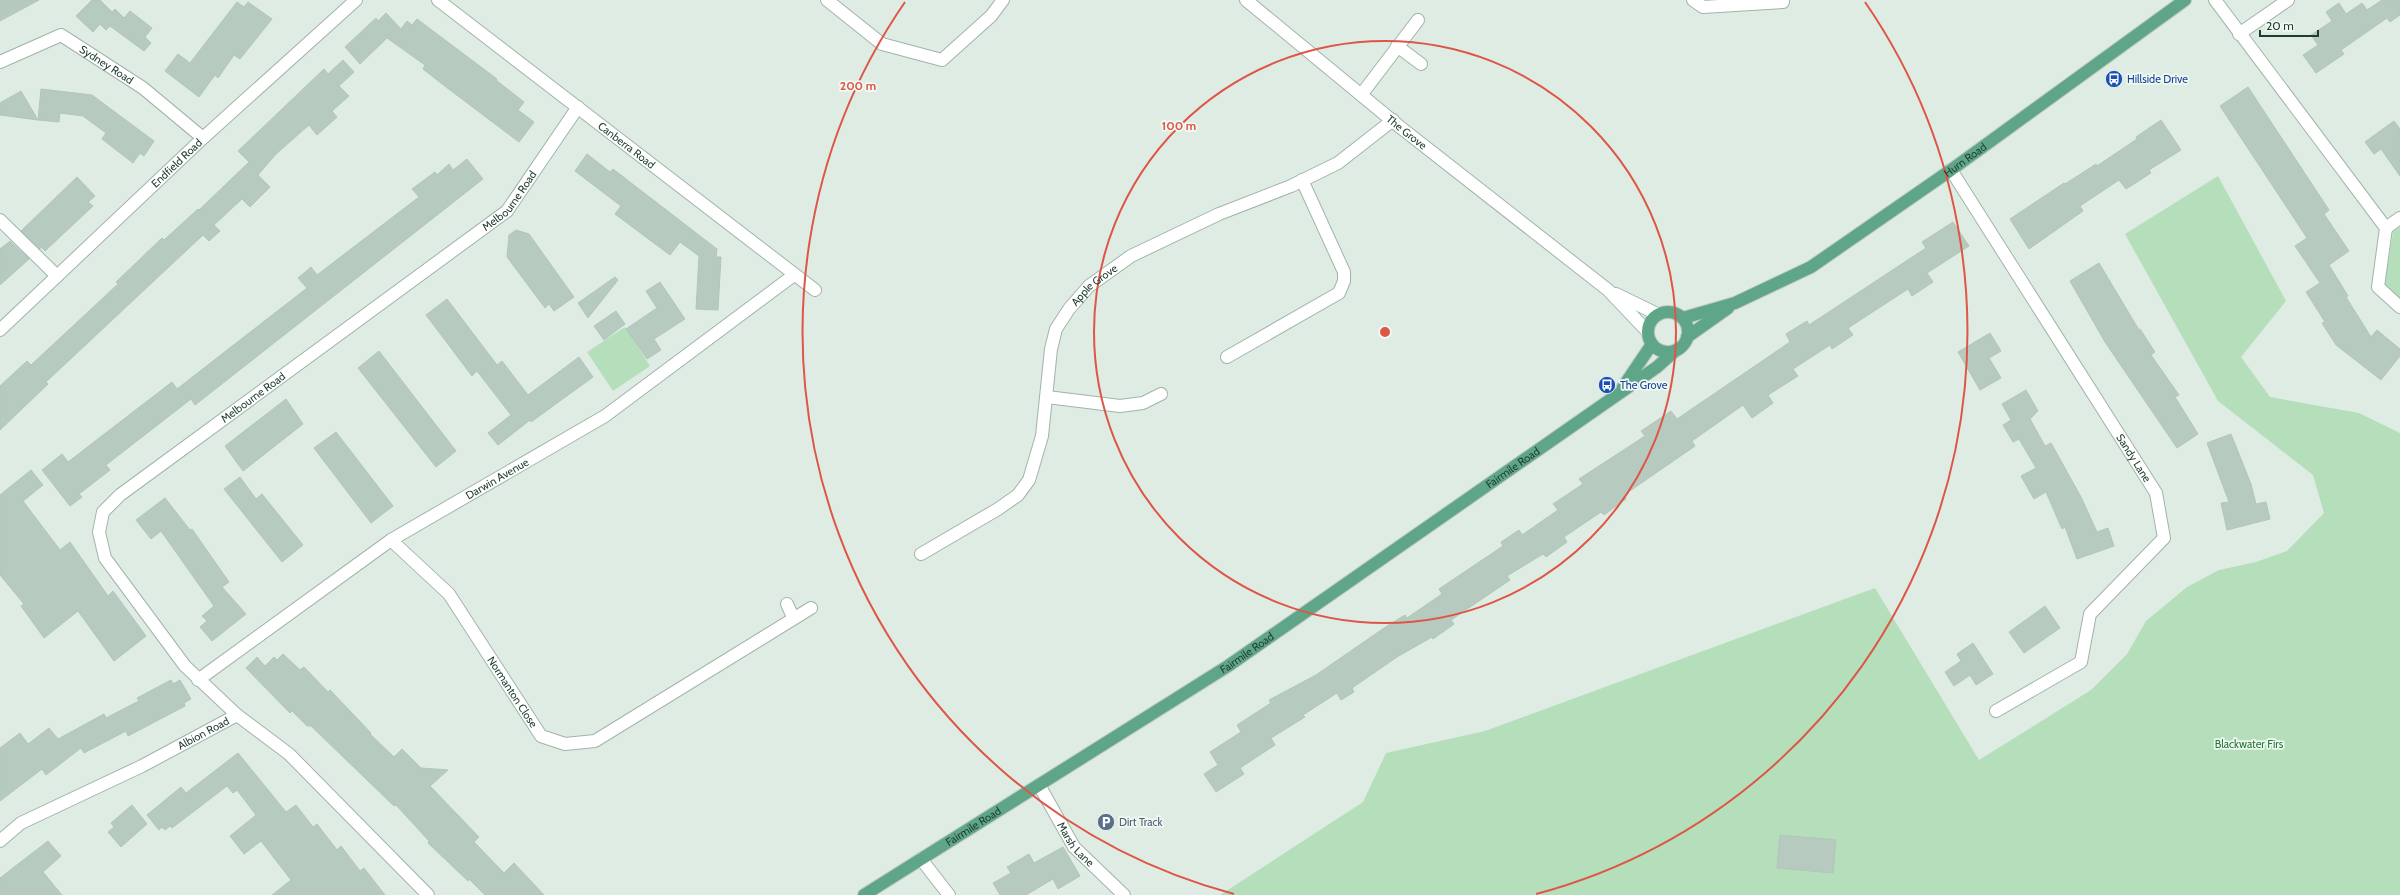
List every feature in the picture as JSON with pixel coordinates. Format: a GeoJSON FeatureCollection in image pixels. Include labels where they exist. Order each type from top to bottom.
{"type":"FeatureCollection","features":[{"type":"Feature","properties":{"kind":"main road","name":"Hurn Road"},"geometry":{"type":"LineString","coordinates":[[1683,318],[1735,303],[1811,267],[1951,170],[2185,0]]}},
{"type":"Feature","properties":{"kind":"main road","name":"Hurn Road"},"geometry":{"type":"LineString","coordinates":[[1687,337],[1735,303]]}},
{"type":"Feature","properties":{"kind":"main road"},"geometry":{"type":"LineString","coordinates":[[1670,311],[1683,318],[1686,323],[1687,337],[1681,347],[1676,350],[1662,351],[1652,344],[1647,331],[1652,319],[1657,314],[1670,311]]}},
{"type":"Feature","properties":{"kind":"main road","name":"Fairmile Road"},"geometry":{"type":"LineString","coordinates":[[1619,393],[1652,344]]}},
{"type":"Feature","properties":{"kind":"main road","name":"Fairmile Road"},"geometry":{"type":"LineString","coordinates":[[864,895],[1228,666],[1657,367],[1676,350]]}},
{"type":"Feature","properties":{"kind":"street","name":"Endfield Road"},"geometry":{"type":"LineString","coordinates":[[0,330],[203,138],[356,0]]}},
{"type":"Feature","properties":{"kind":"street","name":"Canberra Road"},"geometry":{"type":"LineString","coordinates":[[438,0],[815,290]]}},
{"type":"Feature","properties":{"kind":"street"},"geometry":{"type":"LineString","coordinates":[[827,0],[882,44],[942,60],[991,16],[1003,0]]}},
{"type":"Feature","properties":{"kind":"street","name":"The Grove"},"geometry":{"type":"LineString","coordinates":[[1246,0],[1361,95],[1608,290],[1647,331]]}},
{"type":"Feature","properties":{"kind":"street"},"geometry":{"type":"LineString","coordinates":[[1693,0],[1703,7],[1783,2]]}},
{"type":"Feature","properties":{"kind":"street"},"geometry":{"type":"LineString","coordinates":[[2215,0],[2386,228],[2378,287],[2400,307]]}},
{"type":"Feature","properties":{"kind":"street"},"geometry":{"type":"LineString","coordinates":[[2239,34],[2288,0]]}},
{"type":"Feature","properties":{"kind":"street"},"geometry":{"type":"LineString","coordinates":[[1361,95],[1418,20]]}},
{"type":"Feature","properties":{"kind":"street","name":"Sydney Road"},"geometry":{"type":"LineString","coordinates":[[0,62],[61,35],[143,88],[203,138]]}},
{"type":"Feature","properties":{"kind":"street"},"geometry":{"type":"LineString","coordinates":[[1397,46],[1421,64]]}},
{"type":"Feature","properties":{"kind":"street","name":"Melbourne Road"},"geometry":{"type":"LineString","coordinates":[[237,715],[198,680],[105,558],[99,532],[103,512],[120,495],[507,211],[578,107]]}},
{"type":"Feature","properties":{"kind":"street","name":"Apple Grove"},"geometry":{"type":"LineString","coordinates":[[921,554],[998,509],[1018,495],[1029,480],[1042,436],[1051,349],[1056,329],[1069,309],[1090,286],[1131,256],[1219,214],[1302,180],[1338,163],[1393,120]]}},
{"type":"Feature","properties":{"kind":"street","name":"Sandy Lane"},"geometry":{"type":"LineString","coordinates":[[1951,170],[2156,493],[2164,538],[2090,614],[2081,662],[1996,711]]}},
{"type":"Feature","properties":{"kind":"street"},"geometry":{"type":"LineString","coordinates":[[1227,357],[1339,293],[1344,281],[1344,272],[1302,180]]}},
{"type":"Feature","properties":{"kind":"street"},"geometry":{"type":"LineString","coordinates":[[2386,228],[2400,218]]}},
{"type":"Feature","properties":{"kind":"street"},"geometry":{"type":"LineString","coordinates":[[0,220],[57,276]]}},
{"type":"Feature","properties":{"kind":"street","name":"Darwin Avenue"},"geometry":{"type":"LineString","coordinates":[[198,680],[391,540],[604,416],[794,275]]}},
{"type":"Feature","properties":{"kind":"street","name":"The Grove"},"geometry":{"type":"LineString","coordinates":[[1608,290],[1657,314]]}},
{"type":"Feature","properties":{"kind":"street"},"geometry":{"type":"LineString","coordinates":[[1047,397],[1120,406],[1144,403],[1161,394]]}},
{"type":"Feature","properties":{"kind":"street","name":"Normanton Close"},"geometry":{"type":"LineString","coordinates":[[391,540],[449,594],[541,736],[565,744],[595,741],[811,608]]}},
{"type":"Feature","properties":{"kind":"street"},"geometry":{"type":"LineString","coordinates":[[787,604],[793,618]]}},
{"type":"Feature","properties":{"kind":"street","name":"Albion Road"},"geometry":{"type":"LineString","coordinates":[[0,840],[21,823],[142,766],[237,715],[288,754],[428,895]]}},
{"type":"Feature","properties":{"kind":"street","name":"Marsh Lane"},"geometry":{"type":"LineString","coordinates":[[1039,785],[1074,847],[1124,895]]}},
{"type":"Feature","properties":{"kind":"street"},"geometry":{"type":"LineString","coordinates":[[921,859],[949,895]]}},
{"type":"Feature","properties":{"kind":"green space","name":"Blackwater Firs"},"geometry":{"type":"Polygon","coordinates":[[[2218,176],[2286,301],[2241,357],[2270,397],[2359,413],[2400,433],[2400,895],[1220,895],[1363,802],[1386,753],[1485,731],[1875,588],[1979,760],[2091,690],[2127,654],[2146,621],[2187,587],[2219,570],[2256,562],[2287,551],[2324,513],[2313,475],[2218,401],[2125,234],[2218,176]]]}},
{"type":"Feature","properties":{"kind":"green space"},"geometry":{"type":"Polygon","coordinates":[[[2400,227],[2400,299],[2385,284],[2393,232],[2400,227]]]}},
{"type":"Feature","properties":{"kind":"green space"},"geometry":{"type":"Polygon","coordinates":[[[625,327],[650,366],[613,391],[587,352],[625,327]]]}},
{"type":"Feature","properties":{"kind":"building"},"geometry":{"type":"Polygon","coordinates":[[[0,0],[39,0],[0,21],[0,0]]]}},
{"type":"Feature","properties":{"kind":"building"},"geometry":{"type":"Polygon","coordinates":[[[92,0],[100,0],[112,12],[115,9],[124,18],[130,11],[152,28],[145,37],[151,43],[144,51],[110,26],[106,30],[100,24],[93,32],[76,16],[92,0]]]}},
{"type":"Feature","properties":{"kind":"building"},"geometry":{"type":"Polygon","coordinates":[[[2382,0],[2400,0],[2400,15],[2390,22],[2387,18],[2341,50],[2344,54],[2316,73],[2303,55],[2318,45],[2311,35],[2332,21],[2326,12],[2339,3],[2346,14],[2362,3],[2367,10],[2382,0]]]}},
{"type":"Feature","properties":{"kind":"building"},"geometry":{"type":"Polygon","coordinates":[[[237,2],[244,7],[248,2],[272,19],[240,59],[234,55],[218,78],[215,75],[199,97],[165,71],[178,54],[190,63],[237,2]]]}},
{"type":"Feature","properties":{"kind":"building"},"geometry":{"type":"Polygon","coordinates":[[[386,13],[401,29],[407,21],[412,25],[417,19],[497,79],[496,80],[524,102],[518,110],[534,122],[519,142],[423,69],[425,65],[387,38],[360,64],[345,47],[376,18],[378,21],[386,13]]]}},
{"type":"Feature","properties":{"kind":"building"},"geometry":{"type":"Polygon","coordinates":[[[343,60],[354,72],[339,86],[349,96],[332,111],[337,117],[317,135],[309,125],[276,154],[258,175],[270,187],[250,207],[242,199],[214,225],[220,231],[209,241],[203,235],[46,382],[48,384],[0,430],[0,386],[27,361],[31,365],[118,284],[116,282],[162,238],[164,240],[198,209],[199,210],[249,162],[238,151],[324,69],[328,74],[343,60]]]}},
{"type":"Feature","properties":{"kind":"building"},"geometry":{"type":"Polygon","coordinates":[[[2248,87],[2329,210],[2324,214],[2349,251],[2329,265],[2348,296],[2346,297],[2371,337],[2377,330],[2400,349],[2400,356],[2381,380],[2336,345],[2322,323],[2325,322],[2306,292],[2320,283],[2295,246],[2307,238],[2220,106],[2248,87]]]}},
{"type":"Feature","properties":{"kind":"building"},"geometry":{"type":"Polygon","coordinates":[[[41,89],[92,95],[154,141],[144,156],[140,153],[133,163],[102,139],[106,133],[83,116],[60,113],[59,122],[38,120],[41,89]]]}},
{"type":"Feature","properties":{"kind":"building"},"geometry":{"type":"Polygon","coordinates":[[[21,91],[38,120],[0,115],[0,103],[21,91]]]}},
{"type":"Feature","properties":{"kind":"building"},"geometry":{"type":"Polygon","coordinates":[[[2161,120],[2181,150],[2149,170],[2151,173],[2126,189],[2119,180],[2080,206],[2083,211],[2029,249],[2010,219],[2064,183],[2065,184],[2096,164],[2097,166],[2137,139],[2136,137],[2161,120]]]}},
{"type":"Feature","properties":{"kind":"building"},"geometry":{"type":"Polygon","coordinates":[[[2394,121],[2400,129],[2400,176],[2381,149],[2374,154],[2365,142],[2394,121]]]}},
{"type":"Feature","properties":{"kind":"building"},"geometry":{"type":"Polygon","coordinates":[[[587,154],[610,172],[613,169],[717,249],[716,257],[721,257],[718,310],[696,309],[699,256],[680,242],[670,255],[615,214],[621,206],[575,171],[587,154]]]}},
{"type":"Feature","properties":{"kind":"building"},"geometry":{"type":"Polygon","coordinates":[[[467,159],[483,179],[195,405],[191,399],[106,465],[110,470],[79,494],[82,497],[70,506],[42,470],[62,454],[68,462],[172,382],[177,389],[307,288],[298,278],[311,267],[317,275],[419,197],[412,189],[435,172],[437,175],[449,164],[453,170],[467,159]]]}},
{"type":"Feature","properties":{"kind":"building"},"geometry":{"type":"Polygon","coordinates":[[[77,177],[95,196],[88,202],[93,206],[45,251],[41,247],[40,249],[21,231],[77,177]]]}},
{"type":"Feature","properties":{"kind":"building"},"geometry":{"type":"Polygon","coordinates":[[[1953,222],[1969,246],[1927,273],[1933,282],[1912,296],[1908,289],[1848,328],[1853,335],[1832,349],[1830,345],[1793,369],[1798,376],[1768,395],[1773,403],[1752,418],[1743,405],[1692,441],[1695,446],[1624,495],[1626,499],[1604,515],[1601,512],[1564,537],[1567,542],[1546,557],[1543,554],[1507,576],[1510,580],[1451,620],[1454,624],[1433,639],[1432,637],[1397,657],[1352,688],[1354,692],[1341,700],[1337,693],[1303,715],[1305,717],[1271,738],[1275,745],[1240,768],[1244,774],[1216,792],[1204,774],[1218,765],[1210,752],[1241,732],[1237,725],[1271,703],[1269,700],[1316,675],[1387,626],[1405,615],[1407,618],[1442,594],[1439,589],[1503,546],[1501,542],[1519,530],[1522,535],[1558,510],[1553,504],[1583,484],[1579,479],[1645,436],[1641,431],[1671,411],[1677,419],[1790,342],[1786,334],[1807,321],[1809,325],[1926,248],[1922,242],[1953,222]]]}},
{"type":"Feature","properties":{"kind":"building"},"geometry":{"type":"Polygon","coordinates":[[[516,230],[529,234],[574,297],[554,311],[549,304],[545,308],[507,257],[509,235],[516,230]]]}},
{"type":"Feature","properties":{"kind":"building"},"geometry":{"type":"Polygon","coordinates":[[[10,241],[29,259],[0,285],[0,249],[10,241]]]}},
{"type":"Feature","properties":{"kind":"building"},"geometry":{"type":"Polygon","coordinates":[[[2099,263],[2139,330],[2140,329],[2155,352],[2151,355],[2179,395],[2175,397],[2198,434],[2177,448],[2105,342],[2070,281],[2099,263]]]}},
{"type":"Feature","properties":{"kind":"building"},"geometry":{"type":"Polygon","coordinates":[[[615,277],[618,280],[588,318],[578,303],[615,277]]]}},
{"type":"Feature","properties":{"kind":"building"},"geometry":{"type":"Polygon","coordinates":[[[660,282],[685,319],[654,339],[661,350],[647,359],[626,329],[657,308],[646,291],[660,282]]]}},
{"type":"Feature","properties":{"kind":"building"},"geometry":{"type":"Polygon","coordinates":[[[447,299],[497,365],[502,361],[528,395],[579,357],[593,377],[531,422],[530,420],[498,445],[488,433],[511,415],[477,371],[472,376],[426,315],[447,299]]]}},
{"type":"Feature","properties":{"kind":"building"},"geometry":{"type":"Polygon","coordinates":[[[616,311],[625,324],[604,340],[594,326],[616,311]]]}},
{"type":"Feature","properties":{"kind":"building"},"geometry":{"type":"Polygon","coordinates":[[[1990,333],[2001,351],[1989,358],[2001,378],[1980,390],[1958,352],[1990,333]]]}},
{"type":"Feature","properties":{"kind":"building"},"geometry":{"type":"Polygon","coordinates":[[[379,351],[456,451],[436,467],[358,368],[379,351]]]}},
{"type":"Feature","properties":{"kind":"building"},"geometry":{"type":"Polygon","coordinates":[[[2026,390],[2038,411],[2030,419],[2045,446],[2051,443],[2081,497],[2097,532],[2108,528],[2114,546],[2077,559],[2065,527],[2062,529],[2046,492],[2034,499],[2021,476],[2036,468],[2019,439],[2013,442],[2003,425],[2011,420],[2002,404],[2026,390]]]}},
{"type":"Feature","properties":{"kind":"building"},"geometry":{"type":"Polygon","coordinates":[[[286,399],[303,424],[243,471],[225,446],[286,399]]]}},
{"type":"Feature","properties":{"kind":"building"},"geometry":{"type":"Polygon","coordinates":[[[336,432],[393,506],[371,523],[314,448],[336,432]]]}},
{"type":"Feature","properties":{"kind":"building"},"geometry":{"type":"Polygon","coordinates":[[[2231,434],[2251,484],[2256,504],[2266,502],[2270,519],[2227,530],[2221,503],[2229,502],[2207,443],[2231,434]]]}},
{"type":"Feature","properties":{"kind":"building"},"geometry":{"type":"Polygon","coordinates":[[[31,470],[43,485],[23,501],[60,550],[70,542],[108,596],[113,591],[146,636],[114,661],[78,611],[44,638],[21,606],[24,604],[0,575],[0,495],[31,470]]]}},
{"type":"Feature","properties":{"kind":"building"},"geometry":{"type":"Polygon","coordinates":[[[240,477],[256,499],[262,494],[303,545],[282,562],[224,489],[240,477]]]}},
{"type":"Feature","properties":{"kind":"building"},"geometry":{"type":"Polygon","coordinates":[[[165,498],[190,530],[192,529],[229,582],[222,587],[246,614],[212,641],[200,627],[207,621],[202,616],[214,606],[161,531],[151,539],[136,520],[165,498]]]}},
{"type":"Feature","properties":{"kind":"building"},"geometry":{"type":"Polygon","coordinates":[[[2045,606],[2060,628],[2024,653],[2009,632],[2045,606]]]}},
{"type":"Feature","properties":{"kind":"building"},"geometry":{"type":"Polygon","coordinates":[[[1973,643],[1993,674],[1976,685],[1970,675],[1954,686],[1945,672],[1961,661],[1957,654],[1973,643]]]}},
{"type":"Feature","properties":{"kind":"building"},"geometry":{"type":"Polygon","coordinates":[[[283,654],[300,670],[304,667],[328,692],[330,690],[371,733],[370,734],[394,757],[402,749],[421,768],[448,770],[430,786],[479,837],[474,842],[504,873],[514,863],[544,895],[485,895],[469,879],[468,881],[428,843],[429,841],[396,805],[394,806],[311,726],[307,726],[292,711],[290,713],[246,668],[257,657],[265,666],[274,657],[277,660],[283,654]]]}},
{"type":"Feature","properties":{"kind":"building"},"geometry":{"type":"Polygon","coordinates":[[[171,680],[173,684],[180,680],[191,699],[184,703],[185,706],[128,736],[126,731],[84,753],[81,748],[46,775],[42,769],[0,801],[0,748],[20,733],[28,744],[49,728],[58,739],[104,714],[106,718],[139,701],[137,698],[171,680]]]}},
{"type":"Feature","properties":{"kind":"building"},"geometry":{"type":"Polygon","coordinates":[[[238,753],[286,812],[296,805],[313,827],[317,824],[337,850],[341,846],[360,871],[364,868],[385,895],[272,895],[291,880],[261,841],[244,854],[230,836],[256,815],[237,790],[233,793],[227,786],[172,828],[170,826],[165,830],[162,827],[159,830],[147,815],[181,787],[186,793],[238,753]]]}},
{"type":"Feature","properties":{"kind":"building"},"geometry":{"type":"Polygon","coordinates":[[[132,805],[147,824],[121,847],[108,832],[114,827],[111,823],[132,805]]]}},
{"type":"Feature","properties":{"kind":"building"},"geometry":{"type":"Polygon","coordinates":[[[1780,835],[1836,840],[1833,873],[1777,868],[1780,835]]]}},
{"type":"Feature","properties":{"kind":"building"},"geometry":{"type":"Polygon","coordinates":[[[48,841],[61,856],[43,872],[62,895],[0,895],[0,878],[48,841]]]}},
{"type":"Feature","properties":{"kind":"building"},"geometry":{"type":"Polygon","coordinates":[[[1063,847],[1080,876],[1058,889],[1053,879],[1026,895],[1000,895],[993,883],[1011,873],[1007,867],[1029,854],[1034,863],[1063,847]]]}},
{"type":"Feature","properties":{"kind":"place","name":"Hillside Drive"},"geometry":{"type":"Point","coordinates":[2114,79]}},
{"type":"Feature","properties":{"kind":"place","name":"The Grove"},"geometry":{"type":"Point","coordinates":[1607,385]}},
{"type":"Feature","properties":{"kind":"place","name":"Dirt Track"},"geometry":{"type":"Point","coordinates":[1106,822]}}]}
